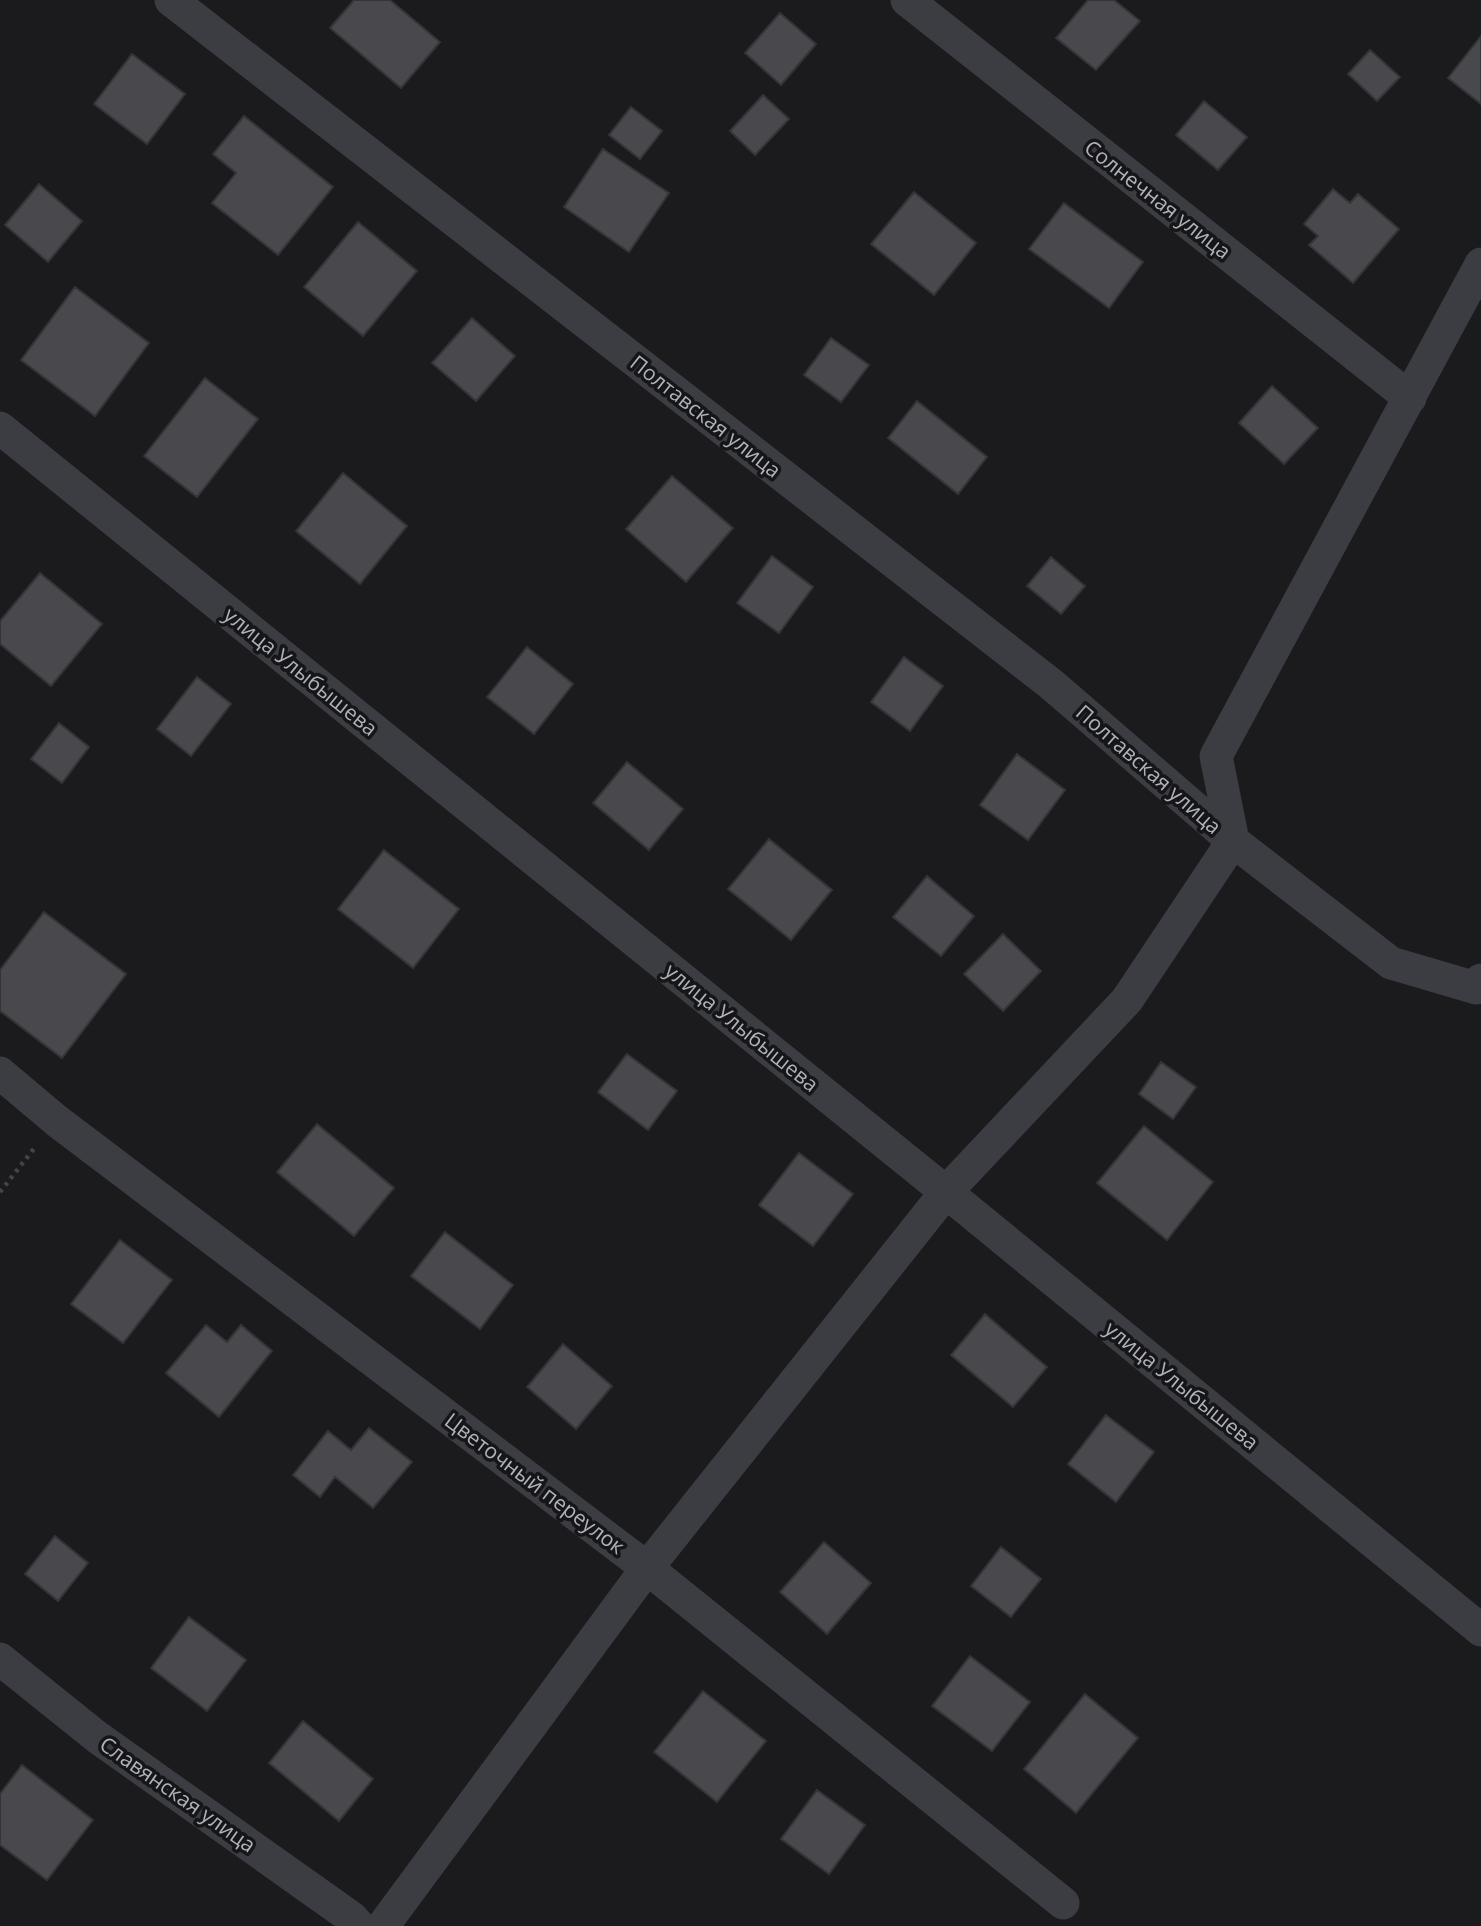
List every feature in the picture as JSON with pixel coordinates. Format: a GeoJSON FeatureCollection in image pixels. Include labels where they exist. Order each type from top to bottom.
{"type":"FeatureCollection","features":[{"type":"Feature","properties":{"kind":"street","name":"Полтавская улица"},"geometry":{"type":"LineString","coordinates":[[171,0],[1051,684],[1233,841],[1391,963],[1476,988],[1481,980]]}},
{"type":"Feature","properties":{"kind":"street","name":"Солнечная улица"},"geometry":{"type":"LineString","coordinates":[[907,0],[1410,398]]}},
{"type":"Feature","properties":{"kind":"street"},"geometry":{"type":"LineString","coordinates":[[383,1926],[647,1568],[946,1192],[1127,1000],[1233,841],[1216,756],[1481,264]]}},
{"type":"Feature","properties":{"kind":"street","name":"улица Улыбышева"},"geometry":{"type":"LineString","coordinates":[[0,428],[946,1192],[1481,1630]]}},
{"type":"Feature","properties":{"kind":"street","name":"Цветочный переулок"},"geometry":{"type":"LineString","coordinates":[[0,1073],[57,1121],[647,1568],[1063,1903]]}},
{"type":"Feature","properties":{"kind":"street","name":"Славянская улица"},"geometry":{"type":"LineString","coordinates":[[0,1659],[97,1737],[352,1918],[359,1926]]}},
{"type":"Feature","properties":{"kind":"path"},"geometry":{"type":"LineString","coordinates":[[0,1192],[57,1121]]}},
{"type":"Feature","properties":{"kind":"building"},"geometry":{"type":"Polygon","coordinates":[[[354,0],[390,0],[440,42],[401,88],[330,28],[354,0]]]}},
{"type":"Feature","properties":{"kind":"building"},"geometry":{"type":"Polygon","coordinates":[[[1088,0],[1114,0],[1140,21],[1096,70],[1056,38],[1088,0]]]}},
{"type":"Feature","properties":{"kind":"building"},"geometry":{"type":"Polygon","coordinates":[[[780,13],[816,44],[781,85],[745,53],[780,13]]]}},
{"type":"Feature","properties":{"kind":"building"},"geometry":{"type":"Polygon","coordinates":[[[1481,36],[1481,104],[1448,78],[1481,36]]]}},
{"type":"Feature","properties":{"kind":"building"},"geometry":{"type":"Polygon","coordinates":[[[1370,50],[1400,77],[1377,101],[1348,74],[1370,50]]]}},
{"type":"Feature","properties":{"kind":"building"},"geometry":{"type":"Polygon","coordinates":[[[132,54],[185,94],[147,144],[94,104],[132,54]]]}},
{"type":"Feature","properties":{"kind":"building"},"geometry":{"type":"Polygon","coordinates":[[[763,95],[789,119],[755,155],[730,131],[763,95]]]}},
{"type":"Feature","properties":{"kind":"building"},"geometry":{"type":"Polygon","coordinates":[[[1204,101],[1247,137],[1218,170],[1176,135],[1204,101]]]}},
{"type":"Feature","properties":{"kind":"building"},"geometry":{"type":"Polygon","coordinates":[[[631,107],[662,131],[640,159],[609,135],[631,107]]]}},
{"type":"Feature","properties":{"kind":"building"},"geometry":{"type":"Polygon","coordinates":[[[244,116],[333,187],[278,255],[212,203],[236,173],[213,154],[244,116]]]}},
{"type":"Feature","properties":{"kind":"building"},"geometry":{"type":"Polygon","coordinates":[[[603,149],[669,193],[629,252],[564,207],[603,149]]]}},
{"type":"Feature","properties":{"kind":"building"},"geometry":{"type":"Polygon","coordinates":[[[39,184],[82,221],[48,262],[5,225],[39,184]]]}},
{"type":"Feature","properties":{"kind":"building"},"geometry":{"type":"Polygon","coordinates":[[[1333,189],[1350,203],[1358,194],[1399,229],[1353,283],[1309,245],[1318,236],[1304,224],[1333,189]]]}},
{"type":"Feature","properties":{"kind":"building"},"geometry":{"type":"Polygon","coordinates":[[[914,192],[976,243],[934,295],[871,244],[914,192]]]}},
{"type":"Feature","properties":{"kind":"building"},"geometry":{"type":"Polygon","coordinates":[[[1064,203],[1143,262],[1109,308],[1029,249],[1064,203]]]}},
{"type":"Feature","properties":{"kind":"building"},"geometry":{"type":"Polygon","coordinates":[[[358,222],[417,271],[363,336],[304,287],[358,222]]]}},
{"type":"Feature","properties":{"kind":"building"},"geometry":{"type":"Polygon","coordinates":[[[75,287],[149,343],[95,416],[21,360],[75,287]]]}},
{"type":"Feature","properties":{"kind":"building"},"geometry":{"type":"Polygon","coordinates":[[[472,318],[515,356],[476,401],[432,363],[472,318]]]}},
{"type":"Feature","properties":{"kind":"building"},"geometry":{"type":"Polygon","coordinates":[[[831,338],[869,365],[841,402],[804,375],[831,338]]]}},
{"type":"Feature","properties":{"kind":"building"},"geometry":{"type":"Polygon","coordinates":[[[205,378],[258,419],[197,497],[144,456],[205,378]]]}},
{"type":"Feature","properties":{"kind":"building"},"geometry":{"type":"Polygon","coordinates":[[[1272,386],[1318,428],[1284,464],[1239,423],[1272,386]]]}},
{"type":"Feature","properties":{"kind":"building"},"geometry":{"type":"Polygon","coordinates":[[[917,401],[987,457],[958,494],[888,438],[917,401]]]}},
{"type":"Feature","properties":{"kind":"building"},"geometry":{"type":"Polygon","coordinates":[[[343,473],[407,526],[360,584],[296,531],[343,473]]]}},
{"type":"Feature","properties":{"kind":"building"},"geometry":{"type":"Polygon","coordinates":[[[672,476],[733,528],[686,582],[626,529],[672,476]]]}},
{"type":"Feature","properties":{"kind":"building"},"geometry":{"type":"Polygon","coordinates":[[[772,556],[813,587],[779,633],[737,603],[772,556]]]}},
{"type":"Feature","properties":{"kind":"building"},"geometry":{"type":"Polygon","coordinates":[[[1051,557],[1085,586],[1061,614],[1027,586],[1051,557]]]}},
{"type":"Feature","properties":{"kind":"building"},"geometry":{"type":"Polygon","coordinates":[[[40,573],[102,624],[51,686],[0,644],[0,621],[40,573]]]}},
{"type":"Feature","properties":{"kind":"building"},"geometry":{"type":"Polygon","coordinates":[[[527,647],[573,684],[534,734],[487,697],[527,647]]]}},
{"type":"Feature","properties":{"kind":"building"},"geometry":{"type":"Polygon","coordinates":[[[904,657],[943,686],[910,731],[871,702],[904,657]]]}},
{"type":"Feature","properties":{"kind":"building"},"geometry":{"type":"Polygon","coordinates":[[[197,677],[231,704],[191,756],[157,729],[197,677]]]}},
{"type":"Feature","properties":{"kind":"building"},"geometry":{"type":"Polygon","coordinates":[[[59,723],[89,747],[62,783],[31,759],[59,723]]]}},
{"type":"Feature","properties":{"kind":"building"},"geometry":{"type":"Polygon","coordinates":[[[1017,754],[1065,790],[1028,840],[980,805],[1017,754]]]}},
{"type":"Feature","properties":{"kind":"building"},"geometry":{"type":"Polygon","coordinates":[[[627,762],[683,809],[649,850],[593,803],[627,762]]]}},
{"type":"Feature","properties":{"kind":"building"},"geometry":{"type":"Polygon","coordinates":[[[769,839],[832,890],[791,940],[728,889],[769,839]]]}},
{"type":"Feature","properties":{"kind":"building"},"geometry":{"type":"Polygon","coordinates":[[[384,850],[459,909],[413,968],[338,909],[384,850]]]}},
{"type":"Feature","properties":{"kind":"building"},"geometry":{"type":"Polygon","coordinates":[[[927,876],[974,916],[941,956],[893,917],[927,876]]]}},
{"type":"Feature","properties":{"kind":"building"},"geometry":{"type":"Polygon","coordinates":[[[44,912],[126,974],[62,1058],[0,1011],[0,970],[44,912]]]}},
{"type":"Feature","properties":{"kind":"building"},"geometry":{"type":"Polygon","coordinates":[[[1003,934],[1041,971],[1003,1011],[964,974],[1003,934]]]}},
{"type":"Feature","properties":{"kind":"building"},"geometry":{"type":"Polygon","coordinates":[[[627,1054],[677,1091],[648,1130],[598,1092],[627,1054]]]}},
{"type":"Feature","properties":{"kind":"building"},"geometry":{"type":"Polygon","coordinates":[[[1161,1062],[1196,1087],[1173,1119],[1139,1094],[1161,1062]]]}},
{"type":"Feature","properties":{"kind":"building"},"geometry":{"type":"Polygon","coordinates":[[[317,1124],[394,1188],[354,1236],[277,1172],[317,1124]]]}},
{"type":"Feature","properties":{"kind":"building"},"geometry":{"type":"Polygon","coordinates":[[[1144,1126],[1213,1182],[1167,1240],[1097,1183],[1144,1126]]]}},
{"type":"Feature","properties":{"kind":"building"},"geometry":{"type":"Polygon","coordinates":[[[799,1153],[853,1194],[813,1246],[759,1205],[799,1153]]]}},
{"type":"Feature","properties":{"kind":"building"},"geometry":{"type":"Polygon","coordinates":[[[445,1232],[513,1285],[480,1329],[411,1276],[445,1232]]]}},
{"type":"Feature","properties":{"kind":"building"},"geometry":{"type":"Polygon","coordinates":[[[120,1240],[172,1280],[123,1343],[71,1304],[120,1240]]]}},
{"type":"Feature","properties":{"kind":"building"},"geometry":{"type":"Polygon","coordinates":[[[985,1314],[1047,1367],[1013,1407],[951,1355],[985,1314]]]}},
{"type":"Feature","properties":{"kind":"building"},"geometry":{"type":"Polygon","coordinates":[[[206,1325],[227,1342],[241,1325],[272,1351],[219,1417],[166,1373],[206,1325]]]}},
{"type":"Feature","properties":{"kind":"building"},"geometry":{"type":"Polygon","coordinates":[[[563,1344],[612,1386],[576,1429],[527,1387],[563,1344]]]}},
{"type":"Feature","properties":{"kind":"building"},"geometry":{"type":"Polygon","coordinates":[[[1106,1415],[1154,1452],[1116,1502],[1068,1464],[1106,1415]]]}},
{"type":"Feature","properties":{"kind":"building"},"geometry":{"type":"Polygon","coordinates":[[[369,1428],[412,1462],[373,1508],[335,1477],[320,1497],[293,1475],[328,1431],[351,1450],[369,1428]]]}},
{"type":"Feature","properties":{"kind":"building"},"geometry":{"type":"Polygon","coordinates":[[[55,1536],[88,1563],[58,1601],[25,1574],[55,1536]]]}},
{"type":"Feature","properties":{"kind":"building"},"geometry":{"type":"Polygon","coordinates":[[[824,1542],[871,1583],[827,1634],[780,1592],[824,1542]]]}},
{"type":"Feature","properties":{"kind":"building"},"geometry":{"type":"Polygon","coordinates":[[[1001,1547],[1041,1579],[1011,1617],[971,1586],[1001,1547]]]}},
{"type":"Feature","properties":{"kind":"building"},"geometry":{"type":"Polygon","coordinates":[[[189,1617],[246,1660],[207,1711],[151,1668],[189,1617]]]}},
{"type":"Feature","properties":{"kind":"building"},"geometry":{"type":"Polygon","coordinates":[[[970,1656],[1030,1702],[992,1751],[932,1706],[970,1656]]]}},
{"type":"Feature","properties":{"kind":"building"},"geometry":{"type":"Polygon","coordinates":[[[703,1691],[766,1741],[717,1802],[654,1752],[703,1691]]]}},
{"type":"Feature","properties":{"kind":"building"},"geometry":{"type":"Polygon","coordinates":[[[1085,1694],[1138,1738],[1076,1813],[1024,1769],[1085,1694]]]}},
{"type":"Feature","properties":{"kind":"building"},"geometry":{"type":"Polygon","coordinates":[[[303,1721],[373,1779],[339,1821],[269,1763],[303,1721]]]}},
{"type":"Feature","properties":{"kind":"building"},"geometry":{"type":"Polygon","coordinates":[[[22,1765],[93,1820],[47,1880],[0,1845],[0,1794],[22,1765]]]}},
{"type":"Feature","properties":{"kind":"building"},"geometry":{"type":"Polygon","coordinates":[[[817,1790],[865,1825],[829,1874],[781,1839],[817,1790]]]}}]}
